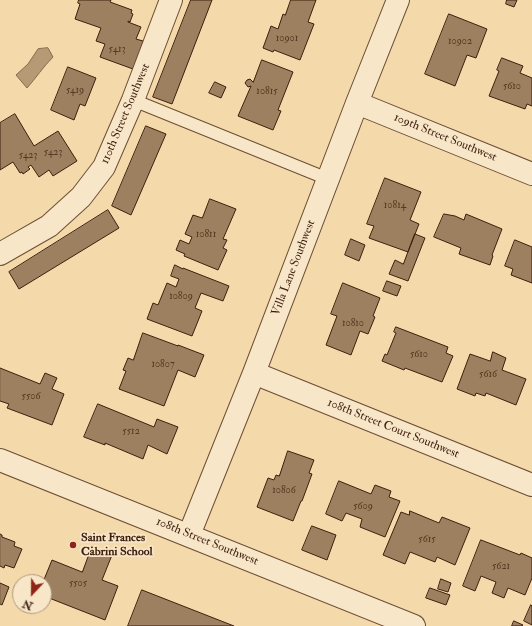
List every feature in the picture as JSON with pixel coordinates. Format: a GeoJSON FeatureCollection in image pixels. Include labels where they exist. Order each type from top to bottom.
{"type":"FeatureCollection","features":[{"type":"Feature","properties":{"kind":"street","name":"110th Street Southwest"},"geometry":{"type":"LineString","coordinates":[[0,254],[49,226],[81,197],[104,167],[133,100],[171,0]]}},
{"type":"Feature","properties":{"kind":"street","name":"Villa Lane Southwest"},"geometry":{"type":"LineString","coordinates":[[189,535],[254,373],[398,0]]}},
{"type":"Feature","properties":{"kind":"street","name":"109th Street Southwest"},"geometry":{"type":"LineString","coordinates":[[357,103],[532,174]]}},
{"type":"Feature","properties":{"kind":"street","name":"108th Street Court Southwest"},"geometry":{"type":"LineString","coordinates":[[254,373],[532,485]]}},
{"type":"Feature","properties":{"kind":"street","name":"108th Street Southwest"},"geometry":{"type":"LineString","coordinates":[[0,460],[414,626]]}},
{"type":"Feature","properties":{"kind":"lane"},"geometry":{"type":"LineString","coordinates":[[133,100],[328,179]]}},
{"type":"Feature","properties":{"kind":"shaded area"},"geometry":{"type":"Polygon","coordinates":[[[48,48],[53,57],[27,88],[16,75],[28,64],[38,49],[48,48]]]}},
{"type":"Feature","properties":{"kind":"building"},"geometry":{"type":"Polygon","coordinates":[[[79,0],[111,0],[110,2],[132,10],[131,13],[133,14],[130,22],[128,22],[141,27],[136,39],[143,41],[142,45],[144,46],[133,69],[100,57],[105,44],[96,41],[101,28],[75,19],[80,4],[78,3],[79,0]]]}},
{"type":"Feature","properties":{"kind":"building"},"geometry":{"type":"Polygon","coordinates":[[[191,0],[212,0],[172,104],[153,97],[191,0]]]}},
{"type":"Feature","properties":{"kind":"building"},"geometry":{"type":"Polygon","coordinates":[[[291,0],[316,0],[308,22],[314,24],[300,60],[274,50],[273,52],[263,48],[271,26],[278,29],[283,14],[285,15],[291,0]]]}},
{"type":"Feature","properties":{"kind":"building"},"geometry":{"type":"Polygon","coordinates":[[[507,0],[517,0],[514,7],[506,4],[507,0]]]}},
{"type":"Feature","properties":{"kind":"building"},"geometry":{"type":"Polygon","coordinates":[[[449,14],[487,29],[476,58],[467,55],[455,86],[425,74],[449,14]]]}},
{"type":"Feature","properties":{"kind":"building"},"geometry":{"type":"Polygon","coordinates":[[[502,58],[523,66],[520,73],[532,78],[532,106],[527,104],[525,109],[489,96],[499,71],[497,70],[502,58]]]}},
{"type":"Feature","properties":{"kind":"building"},"geometry":{"type":"Polygon","coordinates":[[[262,60],[293,72],[278,110],[281,111],[273,130],[238,116],[251,86],[248,87],[245,83],[250,79],[253,82],[262,60]]]}},
{"type":"Feature","properties":{"kind":"building"},"geometry":{"type":"Polygon","coordinates":[[[68,67],[96,78],[85,106],[80,104],[74,120],[51,110],[68,67]]]}},
{"type":"Feature","properties":{"kind":"building"},"geometry":{"type":"Polygon","coordinates":[[[215,82],[226,87],[221,98],[209,93],[215,82]]]}},
{"type":"Feature","properties":{"kind":"building"},"geometry":{"type":"Polygon","coordinates":[[[15,114],[34,146],[58,131],[77,161],[53,176],[49,170],[39,177],[31,165],[28,167],[30,169],[23,174],[22,172],[20,173],[13,162],[0,170],[0,123],[15,114]]]}},
{"type":"Feature","properties":{"kind":"building"},"geometry":{"type":"Polygon","coordinates":[[[146,126],[166,134],[131,215],[112,206],[146,126]]]}},
{"type":"Feature","properties":{"kind":"building"},"geometry":{"type":"Polygon","coordinates":[[[385,178],[421,192],[410,220],[419,224],[408,252],[369,238],[374,226],[367,224],[385,178]]]}},
{"type":"Feature","properties":{"kind":"building"},"geometry":{"type":"Polygon","coordinates":[[[210,199],[236,209],[223,239],[227,240],[223,248],[227,250],[218,270],[184,256],[185,254],[176,250],[180,240],[189,244],[192,237],[185,234],[193,215],[202,218],[210,199]]]}},
{"type":"Feature","properties":{"kind":"building"},"geometry":{"type":"Polygon","coordinates":[[[108,210],[119,228],[19,289],[9,272],[108,210]]]}},
{"type":"Feature","properties":{"kind":"building"},"geometry":{"type":"Polygon","coordinates":[[[444,214],[455,216],[464,220],[466,214],[502,229],[492,255],[490,265],[459,254],[461,248],[434,237],[444,214]]]}},
{"type":"Feature","properties":{"kind":"building"},"geometry":{"type":"Polygon","coordinates":[[[415,234],[425,238],[408,281],[389,274],[395,260],[403,264],[415,234]]]}},
{"type":"Feature","properties":{"kind":"building"},"geometry":{"type":"Polygon","coordinates":[[[351,239],[365,245],[359,261],[345,255],[351,239]]]}},
{"type":"Feature","properties":{"kind":"building"},"geometry":{"type":"Polygon","coordinates":[[[515,240],[532,247],[532,283],[511,275],[513,269],[505,266],[515,240]]]}},
{"type":"Feature","properties":{"kind":"building"},"geometry":{"type":"Polygon","coordinates":[[[175,265],[229,286],[223,301],[201,293],[195,308],[202,311],[192,336],[147,319],[153,303],[158,305],[167,283],[176,287],[179,279],[171,276],[175,265]]]}},
{"type":"Feature","properties":{"kind":"building"},"geometry":{"type":"Polygon","coordinates":[[[387,281],[401,286],[397,296],[383,291],[387,281]]]}},
{"type":"Feature","properties":{"kind":"building"},"geometry":{"type":"Polygon","coordinates":[[[343,283],[380,298],[373,316],[375,317],[368,334],[360,331],[351,355],[326,345],[337,316],[331,314],[343,283]]]}},
{"type":"Feature","properties":{"kind":"building"},"geometry":{"type":"Polygon","coordinates":[[[396,327],[448,347],[446,353],[453,356],[442,382],[405,368],[404,370],[382,361],[385,354],[387,355],[396,333],[394,332],[396,327]]]}},
{"type":"Feature","properties":{"kind":"building"},"geometry":{"type":"Polygon","coordinates":[[[143,333],[204,355],[195,377],[178,370],[164,406],[119,389],[126,371],[123,370],[128,358],[133,360],[143,333]]]}},
{"type":"Feature","properties":{"kind":"building"},"geometry":{"type":"Polygon","coordinates":[[[493,352],[506,358],[502,370],[526,379],[516,405],[486,393],[485,396],[476,393],[475,396],[457,389],[470,354],[490,361],[493,352]]]}},
{"type":"Feature","properties":{"kind":"building"},"geometry":{"type":"Polygon","coordinates":[[[0,368],[40,384],[45,373],[57,378],[52,389],[64,394],[52,425],[7,408],[9,404],[0,401],[0,368]]]}},
{"type":"Feature","properties":{"kind":"building"},"geometry":{"type":"Polygon","coordinates":[[[98,404],[154,427],[157,419],[178,427],[167,454],[148,445],[143,459],[105,443],[105,445],[84,437],[98,404]]]}},
{"type":"Feature","properties":{"kind":"building"},"geometry":{"type":"Polygon","coordinates":[[[288,451],[314,460],[309,473],[312,474],[293,521],[257,507],[268,478],[274,480],[276,475],[279,476],[288,451]]]}},
{"type":"Feature","properties":{"kind":"building"},"geometry":{"type":"Polygon","coordinates":[[[339,481],[371,494],[375,485],[391,491],[389,497],[400,501],[385,537],[360,527],[362,519],[346,513],[342,521],[326,514],[339,481]]]}},
{"type":"Feature","properties":{"kind":"building"},"geometry":{"type":"Polygon","coordinates":[[[410,511],[439,523],[442,517],[470,528],[455,565],[437,557],[435,562],[410,552],[405,564],[383,555],[401,512],[409,515],[410,511]]]}},
{"type":"Feature","properties":{"kind":"building"},"geometry":{"type":"Polygon","coordinates":[[[312,526],[336,535],[327,560],[302,550],[312,526]]]}},
{"type":"Feature","properties":{"kind":"building"},"geometry":{"type":"Polygon","coordinates":[[[0,534],[2,537],[15,542],[14,546],[22,549],[14,568],[5,565],[4,568],[0,566],[0,534]]]}},
{"type":"Feature","properties":{"kind":"building"},"geometry":{"type":"Polygon","coordinates":[[[481,540],[532,558],[532,578],[525,595],[508,588],[504,598],[492,593],[496,582],[481,576],[475,591],[463,586],[481,540]]]}},
{"type":"Feature","properties":{"kind":"building"},"geometry":{"type":"Polygon","coordinates":[[[92,547],[112,555],[102,580],[118,586],[105,620],[52,599],[52,574],[46,574],[52,560],[82,572],[92,547]]]}},
{"type":"Feature","properties":{"kind":"building"},"geometry":{"type":"Polygon","coordinates":[[[441,579],[451,583],[448,592],[438,589],[441,579]]]}},
{"type":"Feature","properties":{"kind":"building"},"geometry":{"type":"Polygon","coordinates":[[[0,583],[9,587],[2,605],[0,604],[0,583]]]}},
{"type":"Feature","properties":{"kind":"building"},"geometry":{"type":"Polygon","coordinates":[[[430,588],[450,595],[446,605],[426,598],[430,588]]]}},
{"type":"Feature","properties":{"kind":"building"},"geometry":{"type":"Polygon","coordinates":[[[142,590],[234,626],[128,626],[142,590]]]}},
{"type":"Feature","properties":{"kind":"building"},"geometry":{"type":"Polygon","coordinates":[[[531,605],[532,606],[532,625],[524,621],[531,605]]]}},
{"type":"Feature","properties":{"kind":"building"},"geometry":{"type":"Polygon","coordinates":[[[514,621],[523,625],[512,626],[514,621]]]}},
{"type":"Feature","properties":{"kind":"place","name":"Saint Frances Cabrini School"},"geometry":{"type":"Point","coordinates":[73,545]}}]}
